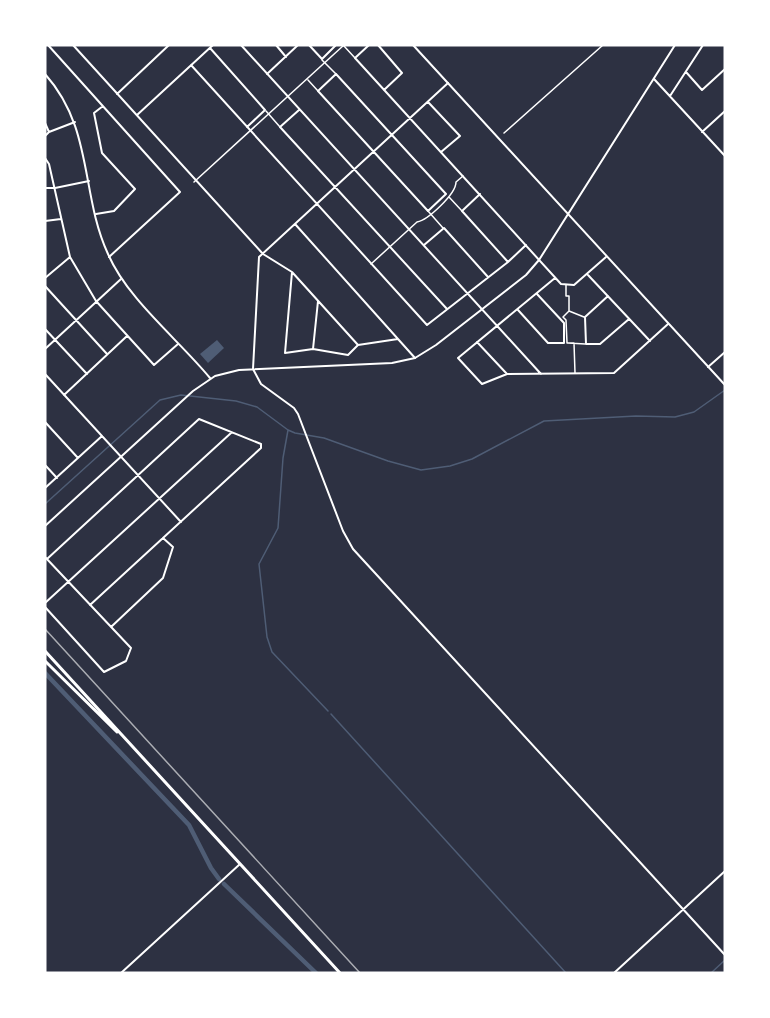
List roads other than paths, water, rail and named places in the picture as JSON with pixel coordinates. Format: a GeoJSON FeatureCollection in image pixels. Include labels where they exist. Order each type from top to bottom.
{"type":"FeatureCollection","features":[{"type":"Feature","properties":{"kind":"highway"},"geometry":{"type":"LineString","coordinates":[[45,652],[340,973]]}},
{"type":"Feature","properties":{"kind":"highway"},"geometry":{"type":"LineString","coordinates":[[45,661],[137,753]]}},
{"type":"Feature","properties":{"kind":"street"},"geometry":{"type":"LineString","coordinates":[[48,45],[180,192],[109,257]]}},
{"type":"Feature","properties":{"kind":"street"},"geometry":{"type":"LineString","coordinates":[[73,45],[263,254],[292,272],[358,345]]}},
{"type":"Feature","properties":{"kind":"street"},"geometry":{"type":"LineString","coordinates":[[117,94],[169,45]]}},
{"type":"Feature","properties":{"kind":"street"},"geometry":{"type":"LineString","coordinates":[[136,115],[213,45]]}},
{"type":"Feature","properties":{"kind":"street"},"geometry":{"type":"LineString","coordinates":[[241,45],[541,374]]}},
{"type":"Feature","properties":{"kind":"street"},"geometry":{"type":"LineString","coordinates":[[276,45],[286,57]]}},
{"type":"Feature","properties":{"kind":"street"},"geometry":{"type":"LineString","coordinates":[[267,74],[298,45]]}},
{"type":"Feature","properties":{"kind":"street"},"geometry":{"type":"LineString","coordinates":[[309,45],[508,262]]}},
{"type":"Feature","properties":{"kind":"street"},"geometry":{"type":"LineString","coordinates":[[322,59],[336,45]]}},
{"type":"Feature","properties":{"kind":"street"},"geometry":{"type":"LineString","coordinates":[[195,181],[344,45],[561,284],[574,285],[606,257]]}},
{"type":"Feature","properties":{"kind":"street"},"geometry":{"type":"LineString","coordinates":[[355,58],[369,45]]}},
{"type":"Feature","properties":{"kind":"street"},"geometry":{"type":"LineString","coordinates":[[378,45],[402,73],[384,90]]}},
{"type":"Feature","properties":{"kind":"street"},"geometry":{"type":"LineString","coordinates":[[413,45],[725,385]]}},
{"type":"Feature","properties":{"kind":"street"},"geometry":{"type":"LineString","coordinates":[[504,133],[603,45]]}},
{"type":"Feature","properties":{"kind":"street"},"geometry":{"type":"LineString","coordinates":[[45,526],[177,405],[210,379],[227,372],[253,369],[392,363],[415,358],[436,345],[526,275],[539,260],[675,45]]}},
{"type":"Feature","properties":{"kind":"street"},"geometry":{"type":"LineString","coordinates":[[670,96],[703,45]]}},
{"type":"Feature","properties":{"kind":"street"},"geometry":{"type":"LineString","coordinates":[[210,48],[447,309]]}},
{"type":"Feature","properties":{"kind":"street"},"geometry":{"type":"LineString","coordinates":[[191,65],[427,325],[508,262],[526,245]]}},
{"type":"Feature","properties":{"kind":"street"},"geometry":{"type":"LineString","coordinates":[[686,72],[702,90],[725,69]]}},
{"type":"Feature","properties":{"kind":"street"},"geometry":{"type":"LineString","coordinates":[[45,74],[62,96],[75,122],[96,214],[109,257],[121,279],[210,379]]}},
{"type":"Feature","properties":{"kind":"street"},"geometry":{"type":"LineString","coordinates":[[318,91],[336,74]]}},
{"type":"Feature","properties":{"kind":"street"},"geometry":{"type":"LineString","coordinates":[[307,79],[488,277]]}},
{"type":"Feature","properties":{"kind":"street"},"geometry":{"type":"LineString","coordinates":[[654,79],[725,156]]}},
{"type":"Feature","properties":{"kind":"street"},"geometry":{"type":"LineString","coordinates":[[448,83],[259,257],[253,369],[261,384],[294,408],[343,531],[353,549],[725,955]]}},
{"type":"Feature","properties":{"kind":"street"},"geometry":{"type":"LineString","coordinates":[[428,102],[460,136],[441,152]]}},
{"type":"Feature","properties":{"kind":"street"},"geometry":{"type":"LineString","coordinates":[[96,214],[114,211],[135,189],[102,153],[94,113],[103,106]]}},
{"type":"Feature","properties":{"kind":"street"},"geometry":{"type":"LineString","coordinates":[[247,127],[265,110]]}},
{"type":"Feature","properties":{"kind":"street"},"geometry":{"type":"LineString","coordinates":[[280,127],[300,110]]}},
{"type":"Feature","properties":{"kind":"street"},"geometry":{"type":"LineString","coordinates":[[702,132],[725,111]]}},
{"type":"Feature","properties":{"kind":"street"},"geometry":{"type":"LineString","coordinates":[[45,136],[49,132],[75,122]]}},
{"type":"Feature","properties":{"kind":"street"},"geometry":{"type":"LineString","coordinates":[[45,123],[49,132]]}},
{"type":"Feature","properties":{"kind":"street"},"geometry":{"type":"LineString","coordinates":[[45,158],[49,164],[70,257],[96,301],[154,365],[178,344]]}},
{"type":"Feature","properties":{"kind":"street"},"geometry":{"type":"LineString","coordinates":[[372,264],[417,222],[423,221],[429,212],[456,189],[456,182],[464,176]]}},
{"type":"Feature","properties":{"kind":"street"},"geometry":{"type":"LineString","coordinates":[[45,188],[89,181]]}},
{"type":"Feature","properties":{"kind":"street"},"geometry":{"type":"LineString","coordinates":[[462,211],[480,194]]}},
{"type":"Feature","properties":{"kind":"street"},"geometry":{"type":"LineString","coordinates":[[45,221],[61,219]]}},
{"type":"Feature","properties":{"kind":"street"},"geometry":{"type":"LineString","coordinates":[[295,224],[415,358]]}},
{"type":"Feature","properties":{"kind":"street"},"geometry":{"type":"LineString","coordinates":[[424,245],[444,228]]}},
{"type":"Feature","properties":{"kind":"street"},"geometry":{"type":"LineString","coordinates":[[45,278],[70,257]]}},
{"type":"Feature","properties":{"kind":"street"},"geometry":{"type":"LineString","coordinates":[[292,272],[285,353],[313,349],[348,355],[358,345],[398,339]]}},
{"type":"Feature","properties":{"kind":"street"},"geometry":{"type":"LineString","coordinates":[[588,274],[650,341]]}},
{"type":"Feature","properties":{"kind":"street"},"geometry":{"type":"LineString","coordinates":[[555,278],[458,358],[482,384],[507,374],[614,373],[668,324]]}},
{"type":"Feature","properties":{"kind":"street"},"geometry":{"type":"LineString","coordinates":[[45,349],[121,279]]}},
{"type":"Feature","properties":{"kind":"street"},"geometry":{"type":"LineString","coordinates":[[566,284],[569,311]]}},
{"type":"Feature","properties":{"kind":"street"},"geometry":{"type":"LineString","coordinates":[[45,286],[107,354]]}},
{"type":"Feature","properties":{"kind":"street"},"geometry":{"type":"LineString","coordinates":[[537,294],[564,323],[565,343]]}},
{"type":"Feature","properties":{"kind":"street"},"geometry":{"type":"LineString","coordinates":[[586,344],[585,317],[608,296]]}},
{"type":"Feature","properties":{"kind":"street"},"geometry":{"type":"LineString","coordinates":[[313,349],[318,301]]}},
{"type":"Feature","properties":{"kind":"street"},"geometry":{"type":"LineString","coordinates":[[518,310],[548,344],[600,344],[629,319]]}},
{"type":"Feature","properties":{"kind":"street"},"geometry":{"type":"LineString","coordinates":[[569,311],[585,317]]}},
{"type":"Feature","properties":{"kind":"street"},"geometry":{"type":"LineString","coordinates":[[565,343],[566,320],[563,316],[569,311]]}},
{"type":"Feature","properties":{"kind":"street"},"geometry":{"type":"LineString","coordinates":[[45,329],[87,374]]}},
{"type":"Feature","properties":{"kind":"street"},"geometry":{"type":"LineString","coordinates":[[64,395],[127,336]]}},
{"type":"Feature","properties":{"kind":"street"},"geometry":{"type":"LineString","coordinates":[[477,342],[507,374]]}},
{"type":"Feature","properties":{"kind":"street"},"geometry":{"type":"LineString","coordinates":[[574,344],[575,374]]}},
{"type":"Feature","properties":{"kind":"street"},"geometry":{"type":"LineString","coordinates":[[708,367],[725,352]]}},
{"type":"Feature","properties":{"kind":"street"},"geometry":{"type":"LineString","coordinates":[[45,374],[181,522]]}},
{"type":"Feature","properties":{"kind":"street"},"geometry":{"type":"LineString","coordinates":[[90,605],[261,448],[261,444],[199,419],[46,558],[68,581],[90,605],[131,648],[126,661],[104,672],[45,605],[68,581],[231,433]]}},
{"type":"Feature","properties":{"kind":"street"},"geometry":{"type":"LineString","coordinates":[[45,422],[78,458]]}},
{"type":"Feature","properties":{"kind":"street"},"geometry":{"type":"LineString","coordinates":[[45,489],[102,436]]}},
{"type":"Feature","properties":{"kind":"street"},"geometry":{"type":"LineString","coordinates":[[45,465],[57,478]]}},
{"type":"Feature","properties":{"kind":"street"},"geometry":{"type":"LineString","coordinates":[[111,627],[163,578],[173,547],[164,538]]}},
{"type":"Feature","properties":{"kind":"street"},"geometry":{"type":"LineString","coordinates":[[121,973],[240,864]]}},
{"type":"Feature","properties":{"kind":"street"},"geometry":{"type":"LineString","coordinates":[[614,973],[725,871]]}},
{"type":"Feature","properties":{"kind":"water"},"geometry":{"type":"Polygon","coordinates":[[[217,340],[224,348],[208,363],[200,354],[217,340]]]}},
{"type":"Feature","properties":{"kind":"waterway"},"geometry":{"type":"LineString","coordinates":[[45,504],[160,400],[181,395],[236,401],[257,407],[295,433],[324,438],[421,470],[450,466],[472,459],[544,421],[636,416],[675,417],[694,412],[725,390]]}},
{"type":"Feature","properties":{"kind":"waterway"},"geometry":{"type":"LineString","coordinates":[[288,430],[283,458],[278,528],[259,564],[267,637],[272,652],[328,711]]}},
{"type":"Feature","properties":{"kind":"waterway"},"geometry":{"type":"LineString","coordinates":[[45,673],[189,825],[219,879]]}},
{"type":"Feature","properties":{"kind":"waterway"},"geometry":{"type":"LineString","coordinates":[[331,714],[566,973]]}},
{"type":"Feature","properties":{"kind":"waterway"},"geometry":{"type":"LineString","coordinates":[[224,884],[316,973]]}},
{"type":"Feature","properties":{"kind":"waterway"},"geometry":{"type":"LineString","coordinates":[[711,973],[725,960]]}},
{"type":"Feature","properties":{"kind":"railway"},"geometry":{"type":"LineString","coordinates":[[45,629],[360,973]]}}]}
